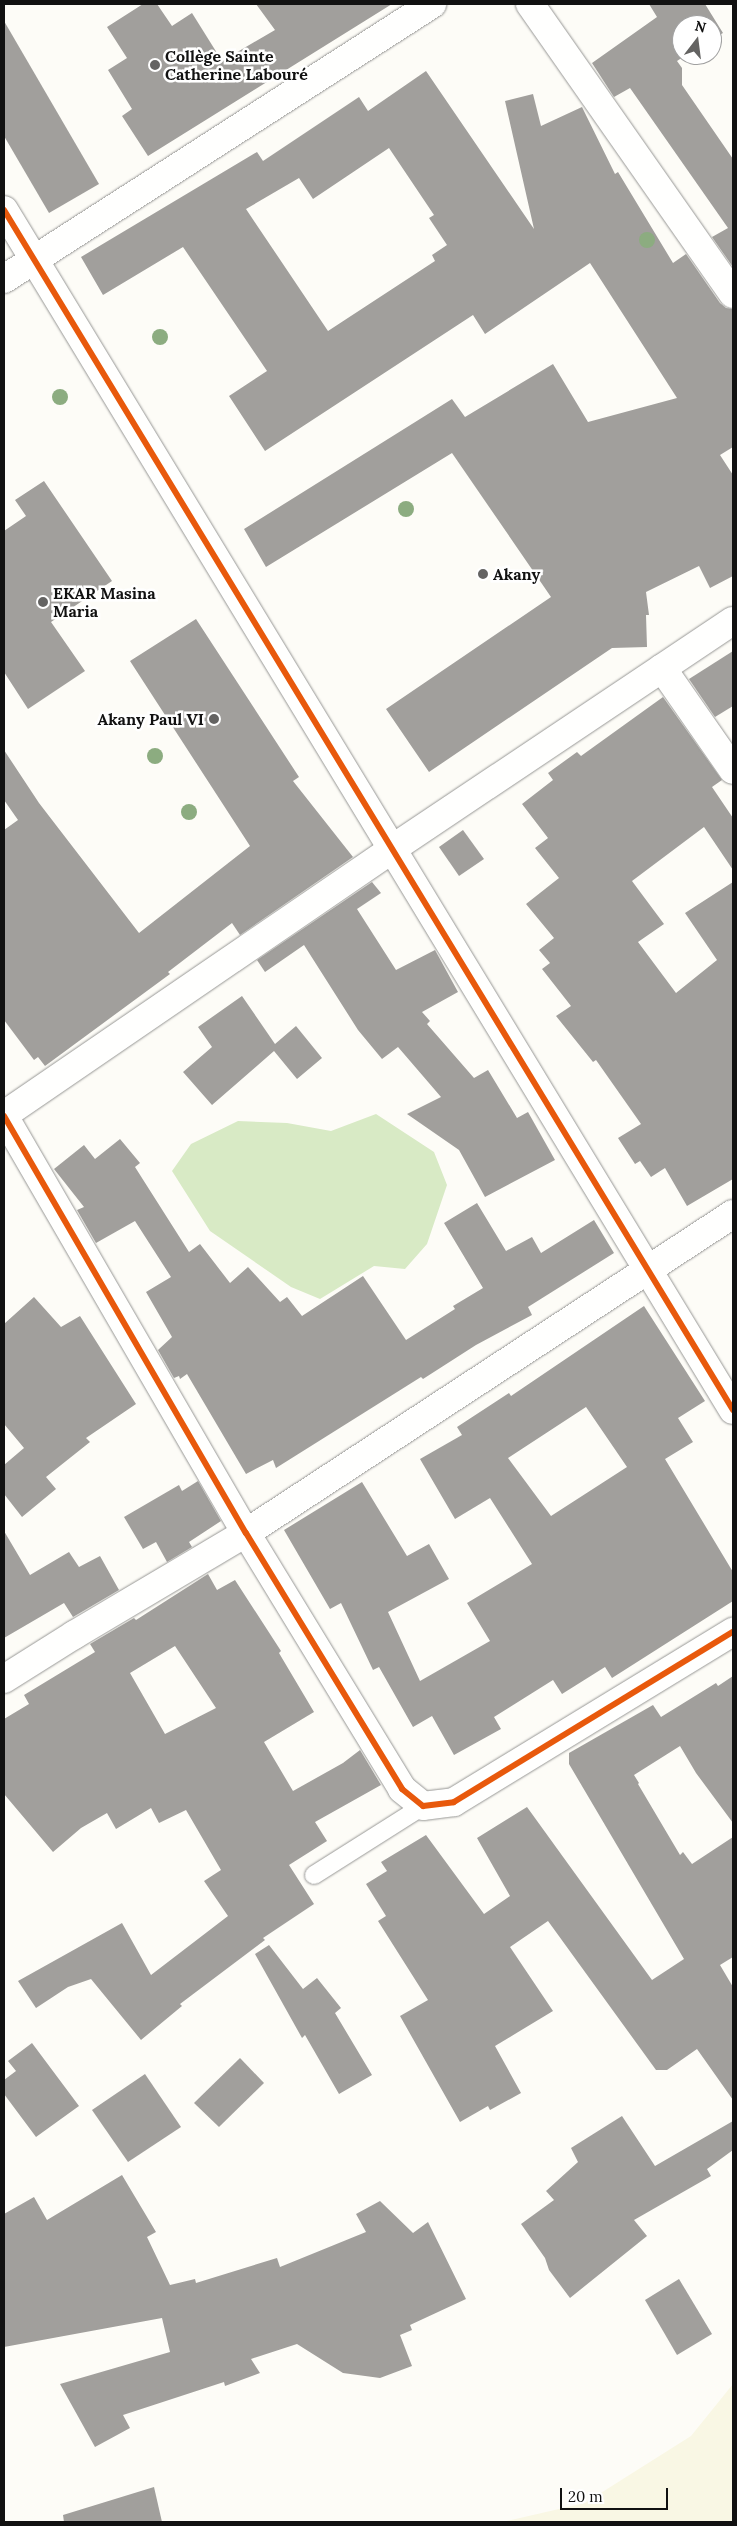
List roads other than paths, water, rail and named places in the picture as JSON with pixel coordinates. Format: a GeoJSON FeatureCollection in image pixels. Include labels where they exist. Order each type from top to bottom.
{"type":"FeatureCollection","features":[{"type":"Feature","properties":{"kind":"street"},"geometry":{"type":"LineString","coordinates":[[4,279],[432,4]]}},
{"type":"Feature","properties":{"kind":"street"},"geometry":{"type":"LineString","coordinates":[[530,4],[733,294]]}},
{"type":"Feature","properties":{"kind":"street"},"geometry":{"type":"LineString","coordinates":[[4,210],[733,1410]]}},
{"type":"Feature","properties":{"kind":"street"},"geometry":{"type":"LineString","coordinates":[[733,621],[392,849],[4,1116],[246,1533],[402,1789],[423,1806],[454,1802],[733,1632]]}},
{"type":"Feature","properties":{"kind":"street"},"geometry":{"type":"LineString","coordinates":[[662,668],[733,770]]}},
{"type":"Feature","properties":{"kind":"street"},"geometry":{"type":"LineString","coordinates":[[4,1679],[74,1635],[246,1533],[733,1214]]}},
{"type":"Feature","properties":{"kind":"lane"},"geometry":{"type":"LineString","coordinates":[[314,1875],[423,1806]]}},
{"type":"Feature","properties":{"kind":"place","name":"Collège Sainte Catherine Labouré"},"geometry":{"type":"Point","coordinates":[155,65]}},
{"type":"Feature","properties":{"kind":"place","name":"Akany"},"geometry":{"type":"Point","coordinates":[483,574]}},
{"type":"Feature","properties":{"kind":"place","name":"EKAR Masina Maria"},"geometry":{"type":"Point","coordinates":[43,602]}},
{"type":"Feature","properties":{"kind":"place","name":"Akany Paul VI"},"geometry":{"type":"Point","coordinates":[214,719]}}]}
